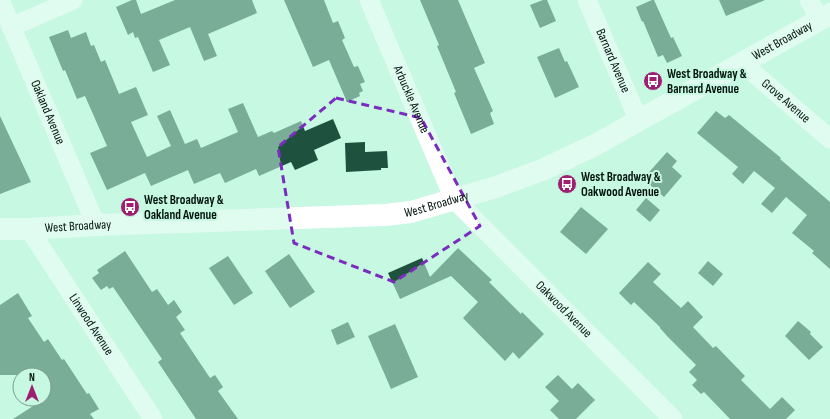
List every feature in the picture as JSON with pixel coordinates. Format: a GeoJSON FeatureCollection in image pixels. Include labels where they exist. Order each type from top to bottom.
{"type":"FeatureCollection","features":[{"type":"Feature","properties":{"kind":"main road","name":"West Broadway"},"geometry":{"type":"LineString","coordinates":[[0,229],[385,215],[411,212],[496,187],[542,170],[593,146],[825,17]]}},
{"type":"Feature","properties":{"kind":"street","name":"Oakland Avenue"},"geometry":{"type":"LineString","coordinates":[[0,0],[96,225]]}},
{"type":"Feature","properties":{"kind":"street"},"geometry":{"type":"LineString","coordinates":[[11,27],[73,0]]}},
{"type":"Feature","properties":{"kind":"street","name":"Arbuckle Avenue"},"geometry":{"type":"LineString","coordinates":[[369,0],[454,199]]}},
{"type":"Feature","properties":{"kind":"street","name":"Barnard Avenue"},"geometry":{"type":"LineString","coordinates":[[587,0],[639,120]]}},
{"type":"Feature","properties":{"kind":"street"},"geometry":{"type":"LineString","coordinates":[[809,0],[825,17]]}},
{"type":"Feature","properties":{"kind":"street","name":"Grove Avenue"},"geometry":{"type":"LineString","coordinates":[[742,63],[830,139]]}},
{"type":"Feature","properties":{"kind":"street","name":"Oakwood Avenue"},"geometry":{"type":"LineString","coordinates":[[454,199],[673,419]]}},
{"type":"Feature","properties":{"kind":"street","name":"Linwood Avenue"},"geometry":{"type":"LineString","coordinates":[[29,229],[149,418]]}},
{"type":"Feature","properties":{"kind":"highlighted area"},"geometry":{"type":"Polygon","coordinates":[[[336,98],[421,118],[480,226],[394,282],[294,243],[278,147],[336,98]]]}},
{"type":"Feature","properties":{"kind":"building"},"geometry":{"type":"Polygon","coordinates":[[[132,0],[136,0],[141,14],[175,0],[252,0],[257,13],[208,34],[217,56],[204,61],[190,27],[159,40],[170,65],[153,72],[138,37],[135,38],[133,32],[128,35],[116,7],[132,0]]]}},
{"type":"Feature","properties":{"kind":"building"},"geometry":{"type":"Polygon","coordinates":[[[284,0],[324,0],[333,23],[338,21],[345,38],[342,40],[354,67],[358,66],[365,82],[360,84],[363,91],[359,93],[360,96],[347,102],[329,60],[313,67],[284,0]]]}},
{"type":"Feature","properties":{"kind":"building"},"geometry":{"type":"Polygon","coordinates":[[[420,0],[458,0],[485,63],[474,68],[493,111],[490,113],[494,124],[471,134],[437,46],[439,45],[420,0]]]}},
{"type":"Feature","properties":{"kind":"building"},"geometry":{"type":"Polygon","coordinates":[[[547,0],[556,21],[540,28],[530,5],[547,0]]]}},
{"type":"Feature","properties":{"kind":"building"},"geometry":{"type":"Polygon","coordinates":[[[654,0],[671,38],[673,37],[682,56],[667,63],[663,55],[658,57],[636,7],[654,0]]]}},
{"type":"Feature","properties":{"kind":"building"},"geometry":{"type":"Polygon","coordinates":[[[719,0],[765,0],[726,16],[719,0]]]}},
{"type":"Feature","properties":{"kind":"building"},"geometry":{"type":"Polygon","coordinates":[[[68,30],[71,38],[86,32],[91,46],[94,45],[101,62],[105,60],[119,94],[136,87],[148,115],[131,122],[147,157],[171,146],[157,116],[170,110],[185,144],[197,139],[201,148],[238,132],[228,109],[243,103],[258,137],[272,131],[274,133],[301,121],[305,131],[333,119],[341,138],[314,150],[318,160],[295,170],[291,162],[259,176],[256,169],[225,183],[220,173],[194,184],[188,170],[151,186],[145,173],[107,190],[90,153],[107,146],[85,96],[77,99],[65,70],[63,71],[49,37],[68,30]]]}},
{"type":"Feature","properties":{"kind":"building"},"geometry":{"type":"Polygon","coordinates":[[[559,48],[579,87],[555,98],[537,57],[559,48]]]}},
{"type":"Feature","properties":{"kind":"building"},"geometry":{"type":"Polygon","coordinates":[[[716,111],[725,118],[729,115],[781,158],[780,159],[830,202],[830,269],[812,253],[814,251],[792,233],[807,215],[786,197],[772,213],[761,204],[775,188],[754,171],[743,184],[732,174],[738,167],[697,133],[716,111]]]}},
{"type":"Feature","properties":{"kind":"building"},"geometry":{"type":"Polygon","coordinates":[[[0,116],[31,182],[0,194],[0,116]]]}},
{"type":"Feature","properties":{"kind":"building"},"geometry":{"type":"Polygon","coordinates":[[[365,142],[365,152],[387,151],[388,168],[381,168],[381,170],[346,172],[345,143],[365,142]]]}},
{"type":"Feature","properties":{"kind":"building"},"geometry":{"type":"Polygon","coordinates":[[[667,152],[677,161],[672,167],[682,176],[664,197],[643,179],[667,152]]]}},
{"type":"Feature","properties":{"kind":"building"},"geometry":{"type":"Polygon","coordinates":[[[646,198],[660,210],[650,222],[636,210],[646,198]]]}},
{"type":"Feature","properties":{"kind":"building"},"geometry":{"type":"Polygon","coordinates":[[[581,207],[608,229],[586,254],[560,232],[581,207]]]}},
{"type":"Feature","properties":{"kind":"building"},"geometry":{"type":"Polygon","coordinates":[[[458,248],[492,280],[489,282],[521,314],[522,312],[544,334],[519,359],[513,352],[505,361],[463,318],[478,302],[451,276],[400,299],[388,273],[422,258],[430,277],[458,248]]]}},
{"type":"Feature","properties":{"kind":"building"},"geometry":{"type":"Polygon","coordinates":[[[125,251],[152,292],[157,289],[168,305],[174,300],[182,312],[176,317],[185,330],[180,333],[210,378],[215,375],[223,387],[218,391],[238,419],[196,419],[158,362],[162,359],[113,287],[109,289],[107,286],[101,290],[92,278],[99,273],[97,270],[125,251]]]}},
{"type":"Feature","properties":{"kind":"building"},"geometry":{"type":"Polygon","coordinates":[[[289,254],[315,292],[290,308],[265,271],[289,254]]]}},
{"type":"Feature","properties":{"kind":"building"},"geometry":{"type":"Polygon","coordinates":[[[228,256],[253,293],[234,305],[209,268],[228,256]]]}},
{"type":"Feature","properties":{"kind":"building"},"geometry":{"type":"Polygon","coordinates":[[[708,261],[723,274],[713,286],[698,273],[708,261]]]}},
{"type":"Feature","properties":{"kind":"building"},"geometry":{"type":"Polygon","coordinates":[[[648,262],[661,274],[653,282],[681,308],[688,301],[703,317],[693,327],[713,348],[716,346],[745,376],[741,380],[770,409],[782,397],[795,410],[786,419],[730,419],[704,392],[701,394],[692,385],[697,380],[689,372],[696,365],[634,302],[631,305],[619,293],[648,262]]]}},
{"type":"Feature","properties":{"kind":"building"},"geometry":{"type":"Polygon","coordinates":[[[18,293],[32,316],[28,318],[44,342],[48,339],[62,360],[64,359],[87,394],[89,393],[99,409],[90,414],[94,419],[13,419],[32,407],[52,407],[52,367],[12,367],[12,375],[0,375],[0,305],[18,293]]]}},
{"type":"Feature","properties":{"kind":"building"},"geometry":{"type":"Polygon","coordinates":[[[798,321],[811,332],[810,334],[823,347],[809,360],[785,336],[798,321]]]}},
{"type":"Feature","properties":{"kind":"building"},"geometry":{"type":"Polygon","coordinates":[[[348,322],[355,337],[337,345],[331,330],[348,322]]]}},
{"type":"Feature","properties":{"kind":"building"},"geometry":{"type":"Polygon","coordinates":[[[395,324],[418,377],[391,389],[368,336],[395,324]]]}},
{"type":"Feature","properties":{"kind":"building"},"geometry":{"type":"Polygon","coordinates":[[[558,375],[572,389],[578,383],[595,400],[576,419],[559,419],[550,410],[559,401],[545,387],[558,375]]]}},
{"type":"Feature","properties":{"kind":"place","name":"West Broadway & Barnard Avenue"},"geometry":{"type":"Point","coordinates":[653,81]}},
{"type":"Feature","properties":{"kind":"place","name":"West Broadway & Oakwood Avenue"},"geometry":{"type":"Point","coordinates":[567,184]}},
{"type":"Feature","properties":{"kind":"place","name":"West Broadway & Oakland Avenue"},"geometry":{"type":"Point","coordinates":[130,207]}}]}
